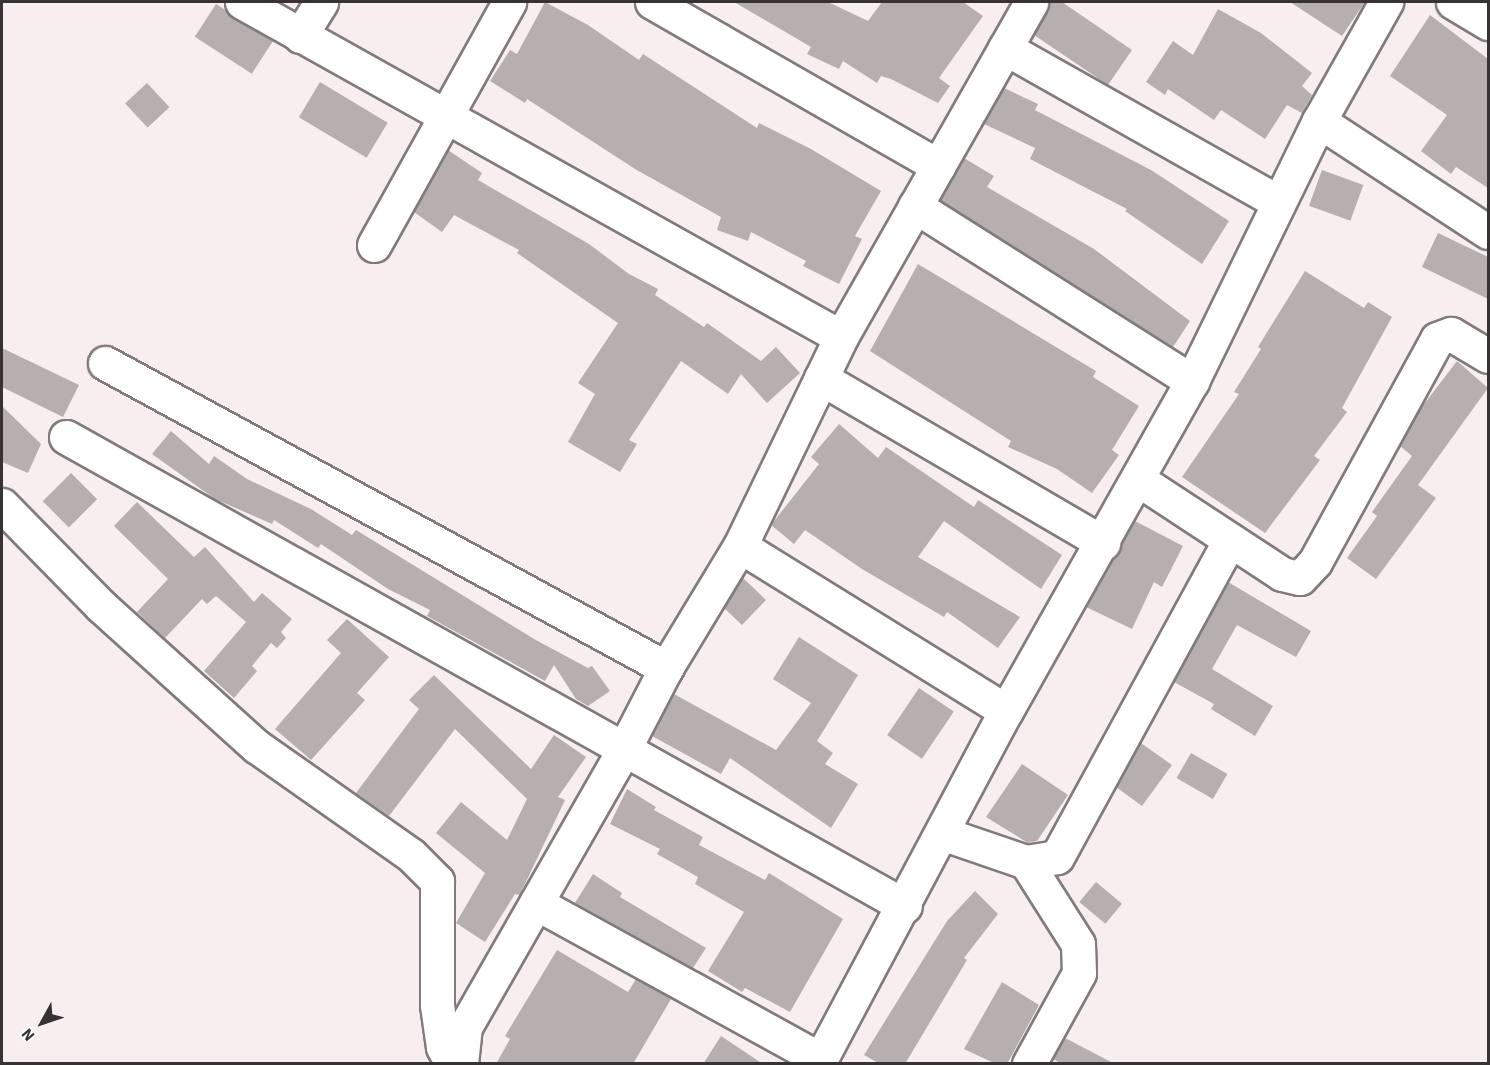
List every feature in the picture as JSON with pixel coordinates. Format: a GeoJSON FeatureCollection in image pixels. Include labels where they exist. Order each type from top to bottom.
{"type":"FeatureCollection","features":[{"type":"Feature","properties":{"kind":"street"},"geometry":{"type":"LineString","coordinates":[[242,2],[841,337]]}},
{"type":"Feature","properties":{"kind":"street"},"geometry":{"type":"LineString","coordinates":[[300,36],[321,2]]}},
{"type":"Feature","properties":{"kind":"street"},"geometry":{"type":"LineString","coordinates":[[374,245],[509,2]]}},
{"type":"Feature","properties":{"kind":"street"},"geometry":{"type":"LineString","coordinates":[[652,2],[938,166]]}},
{"type":"Feature","properties":{"kind":"street"},"geometry":{"type":"LineString","coordinates":[[461,1064],[465,1026],[624,749],[666,668],[740,546],[841,337],[1031,2]]}},
{"type":"Feature","properties":{"kind":"street"},"geometry":{"type":"LineString","coordinates":[[536,903],[819,1061],[944,834],[1006,711],[1139,480],[1192,381],[1319,121],[1386,2]]}},
{"type":"Feature","properties":{"kind":"street"},"geometry":{"type":"LineString","coordinates":[[1453,2],[1488,23]]}},
{"type":"Feature","properties":{"kind":"street"},"geometry":{"type":"LineString","coordinates":[[1005,48],[1278,202]]}},
{"type":"Feature","properties":{"kind":"street"},"geometry":{"type":"LineString","coordinates":[[1319,121],[1488,232]]}},
{"type":"Feature","properties":{"kind":"street"},"geometry":{"type":"LineString","coordinates":[[915,206],[1192,381]]}},
{"type":"Feature","properties":{"kind":"street"},"geometry":{"type":"LineString","coordinates":[[1139,480],[1282,574],[1300,578],[1315,562],[1437,339],[1451,334],[1488,356]]}},
{"type":"Feature","properties":{"kind":"street"},"geometry":{"type":"LineString","coordinates":[[105,363],[666,668]]}},
{"type":"Feature","properties":{"kind":"street"},"geometry":{"type":"LineString","coordinates":[[821,378],[1102,543]]}},
{"type":"Feature","properties":{"kind":"street"},"geometry":{"type":"LineString","coordinates":[[66,437],[905,906]]}},
{"type":"Feature","properties":{"kind":"street"},"geometry":{"type":"LineString","coordinates":[[2,505],[101,606],[256,746],[411,855],[437,881],[437,1005],[442,1047],[452,1064]]}},
{"type":"Feature","properties":{"kind":"street"},"geometry":{"type":"LineString","coordinates":[[944,834],[1026,862],[1057,857],[1230,540]]}},
{"type":"Feature","properties":{"kind":"street"},"geometry":{"type":"LineString","coordinates":[[740,546],[1006,711]]}},
{"type":"Feature","properties":{"kind":"street"},"geometry":{"type":"LineString","coordinates":[[1026,862],[1078,944],[1079,973],[1029,1064]]}},
{"type":"Feature","properties":{"kind":"building"},"geometry":{"type":"Polygon","coordinates":[[[545,2],[588,25],[639,60],[643,54],[757,128],[759,123],[811,149],[881,191],[855,236],[862,239],[839,284],[803,266],[806,261],[751,232],[748,241],[717,230],[721,217],[635,169],[527,99],[525,103],[490,81],[510,50],[517,54],[545,2]]]}},
{"type":"Feature","properties":{"kind":"building"},"geometry":{"type":"Polygon","coordinates":[[[734,2],[828,2],[868,21],[882,2],[963,2],[983,16],[939,78],[950,86],[938,103],[891,79],[881,76],[877,83],[843,61],[839,69],[807,54],[811,47],[734,2]]]}},
{"type":"Feature","properties":{"kind":"building"},"geometry":{"type":"Polygon","coordinates":[[[1050,2],[1062,2],[1132,50],[1108,85],[1034,35],[1050,2]]]}},
{"type":"Feature","properties":{"kind":"building"},"geometry":{"type":"Polygon","coordinates":[[[1290,2],[1365,2],[1342,36],[1290,2]]]}},
{"type":"Feature","properties":{"kind":"building"},"geometry":{"type":"Polygon","coordinates":[[[216,4],[273,41],[252,74],[195,37],[216,4]]]}},
{"type":"Feature","properties":{"kind":"building"},"geometry":{"type":"Polygon","coordinates":[[[1218,9],[1261,33],[1312,73],[1302,86],[1312,95],[1302,113],[1287,105],[1265,139],[1221,110],[1214,120],[1168,89],[1165,95],[1146,82],[1173,41],[1193,55],[1218,9]]]}},
{"type":"Feature","properties":{"kind":"building"},"geometry":{"type":"Polygon","coordinates":[[[1430,15],[1488,59],[1488,188],[1456,167],[1451,174],[1421,151],[1447,115],[1390,76],[1430,15]]]}},
{"type":"Feature","properties":{"kind":"building"},"geometry":{"type":"Polygon","coordinates":[[[320,82],[388,123],[367,158],[299,117],[320,82]]]}},
{"type":"Feature","properties":{"kind":"building"},"geometry":{"type":"Polygon","coordinates":[[[147,83],[170,107],[148,128],[125,103],[147,83]]]}},
{"type":"Feature","properties":{"kind":"building"},"geometry":{"type":"Polygon","coordinates":[[[1004,88],[1038,104],[1035,110],[1151,170],[1229,221],[1202,264],[1125,211],[1127,209],[1030,159],[1035,148],[984,124],[1004,88]]]}},
{"type":"Feature","properties":{"kind":"building"},"geometry":{"type":"Polygon","coordinates":[[[448,150],[482,173],[478,180],[589,244],[629,274],[658,289],[655,295],[704,327],[707,323],[761,361],[776,347],[800,373],[767,403],[741,374],[728,394],[681,361],[629,440],[637,444],[620,472],[568,442],[595,394],[578,383],[618,323],[517,253],[519,250],[454,215],[442,232],[414,212],[448,150]]]}},
{"type":"Feature","properties":{"kind":"building"},"geometry":{"type":"Polygon","coordinates":[[[964,158],[994,176],[987,187],[1094,249],[1190,321],[1173,347],[940,200],[964,158]]]}},
{"type":"Feature","properties":{"kind":"building"},"geometry":{"type":"Polygon","coordinates":[[[1322,170],[1363,185],[1350,221],[1309,206],[1322,170]]]}},
{"type":"Feature","properties":{"kind":"building"},"geometry":{"type":"Polygon","coordinates":[[[1438,233],[1488,257],[1488,299],[1422,267],[1438,233]]]}},
{"type":"Feature","properties":{"kind":"building"},"geometry":{"type":"Polygon","coordinates":[[[918,264],[1096,371],[1093,377],[1139,406],[1112,450],[1119,455],[1092,493],[1057,469],[1008,447],[1011,441],[870,351],[918,264]]]}},
{"type":"Feature","properties":{"kind":"building"},"geometry":{"type":"Polygon","coordinates":[[[1305,271],[1364,308],[1368,302],[1392,317],[1342,408],[1347,412],[1314,456],[1320,460],[1265,533],[1182,477],[1239,394],[1234,392],[1261,349],[1258,347],[1305,271]]]}},
{"type":"Feature","properties":{"kind":"building"},"geometry":{"type":"Polygon","coordinates":[[[2,348],[79,385],[63,417],[2,387],[2,348]]]}},
{"type":"Feature","properties":{"kind":"building"},"geometry":{"type":"Polygon","coordinates":[[[1457,361],[1488,388],[1418,485],[1436,498],[1376,579],[1347,558],[1377,516],[1372,512],[1412,456],[1400,446],[1418,412],[1457,361]]]}},
{"type":"Feature","properties":{"kind":"building"},"geometry":{"type":"Polygon","coordinates":[[[2,406],[41,444],[28,473],[2,462],[2,406]]]}},
{"type":"Feature","properties":{"kind":"building"},"geometry":{"type":"Polygon","coordinates":[[[839,424],[878,458],[886,447],[974,507],[978,500],[1062,555],[1041,589],[944,521],[918,557],[1020,617],[998,648],[947,612],[944,617],[862,569],[805,530],[794,544],[771,525],[819,464],[811,457],[839,424]]]}},
{"type":"Feature","properties":{"kind":"building"},"geometry":{"type":"Polygon","coordinates":[[[171,431],[209,464],[214,456],[247,479],[311,509],[352,535],[356,530],[534,639],[588,668],[592,666],[610,691],[588,706],[576,699],[554,665],[545,681],[427,616],[430,610],[388,589],[321,544],[318,548],[274,520],[272,524],[215,499],[152,454],[171,431]]]}},
{"type":"Feature","properties":{"kind":"building"},"geometry":{"type":"Polygon","coordinates":[[[71,473],[97,499],[69,527],[43,501],[71,473]]]}},
{"type":"Feature","properties":{"kind":"building"},"geometry":{"type":"Polygon","coordinates":[[[137,502],[194,557],[205,547],[254,602],[262,593],[292,619],[281,632],[286,638],[277,648],[271,643],[252,666],[257,671],[234,698],[204,671],[246,622],[216,596],[207,604],[202,599],[165,638],[137,612],[168,579],[114,526],[137,502]]]}},
{"type":"Feature","properties":{"kind":"building"},"geometry":{"type":"Polygon","coordinates":[[[1135,521],[1183,546],[1162,587],[1154,582],[1132,629],[1086,607],[1135,521]]]}},
{"type":"Feature","properties":{"kind":"building"},"geometry":{"type":"Polygon","coordinates":[[[743,578],[766,600],[742,625],[724,608],[743,578]]]}},
{"type":"Feature","properties":{"kind":"building"},"geometry":{"type":"Polygon","coordinates":[[[1228,582],[1311,631],[1296,657],[1237,625],[1212,669],[1273,706],[1255,736],[1211,709],[1214,704],[1174,682],[1228,582]]]}},
{"type":"Feature","properties":{"kind":"building"},"geometry":{"type":"Polygon","coordinates":[[[347,619],[389,657],[357,693],[365,700],[311,760],[275,729],[341,653],[327,640],[347,619]]]}},
{"type":"Feature","properties":{"kind":"building"},"geometry":{"type":"Polygon","coordinates":[[[799,637],[858,675],[817,741],[833,753],[825,764],[858,784],[831,828],[730,758],[721,774],[652,736],[674,694],[776,750],[811,703],[773,679],[799,637]]]}},
{"type":"Feature","properties":{"kind":"building"},"geometry":{"type":"Polygon","coordinates":[[[434,675],[531,769],[554,735],[586,757],[558,797],[565,800],[524,886],[519,895],[515,894],[485,942],[456,923],[485,873],[436,833],[461,802],[507,840],[527,799],[455,729],[389,816],[356,793],[419,709],[409,700],[434,675]]]}},
{"type":"Feature","properties":{"kind":"building"},"geometry":{"type":"Polygon","coordinates":[[[919,688],[954,711],[922,759],[887,735],[919,688]]]}},
{"type":"Feature","properties":{"kind":"building"},"geometry":{"type":"Polygon","coordinates":[[[1141,743],[1172,765],[1142,806],[1116,787],[1141,743]]]}},
{"type":"Feature","properties":{"kind":"building"},"geometry":{"type":"Polygon","coordinates":[[[1191,753],[1227,774],[1213,799],[1176,778],[1191,753]]]}},
{"type":"Feature","properties":{"kind":"building"},"geometry":{"type":"Polygon","coordinates":[[[1022,764],[1068,795],[1037,841],[1028,843],[986,817],[1022,764]]]}},
{"type":"Feature","properties":{"kind":"building"},"geometry":{"type":"Polygon","coordinates":[[[627,789],[656,807],[654,810],[703,837],[699,845],[765,880],[769,873],[843,919],[790,1012],[745,988],[742,992],[708,971],[744,912],[695,884],[698,877],[657,854],[660,849],[610,824],[627,789]]]}},
{"type":"Feature","properties":{"kind":"building"},"geometry":{"type":"Polygon","coordinates":[[[593,874],[622,893],[620,897],[706,948],[693,968],[575,903],[593,874]]]}},
{"type":"Feature","properties":{"kind":"building"},"geometry":{"type":"Polygon","coordinates":[[[1096,882],[1122,904],[1105,924],[1079,902],[1096,882]]]}},
{"type":"Feature","properties":{"kind":"building"},"geometry":{"type":"Polygon","coordinates":[[[975,891],[998,914],[964,958],[967,960],[905,1064],[880,1064],[864,1055],[947,921],[975,891]]]}},
{"type":"Feature","properties":{"kind":"building"},"geometry":{"type":"Polygon","coordinates":[[[557,950],[628,992],[636,979],[671,999],[633,1064],[496,1064],[510,1039],[505,1036],[557,950]]]}},
{"type":"Feature","properties":{"kind":"building"},"geometry":{"type":"Polygon","coordinates":[[[1002,982],[1039,1005],[1007,1064],[996,1064],[964,1049],[1002,982]]]}},
{"type":"Feature","properties":{"kind":"building"},"geometry":{"type":"Polygon","coordinates":[[[721,1036],[763,1064],[703,1064],[721,1036]]]}},
{"type":"Feature","properties":{"kind":"building"},"geometry":{"type":"Polygon","coordinates":[[[1065,1038],[1115,1064],[1062,1064],[1053,1059],[1065,1038]]]}}]}
